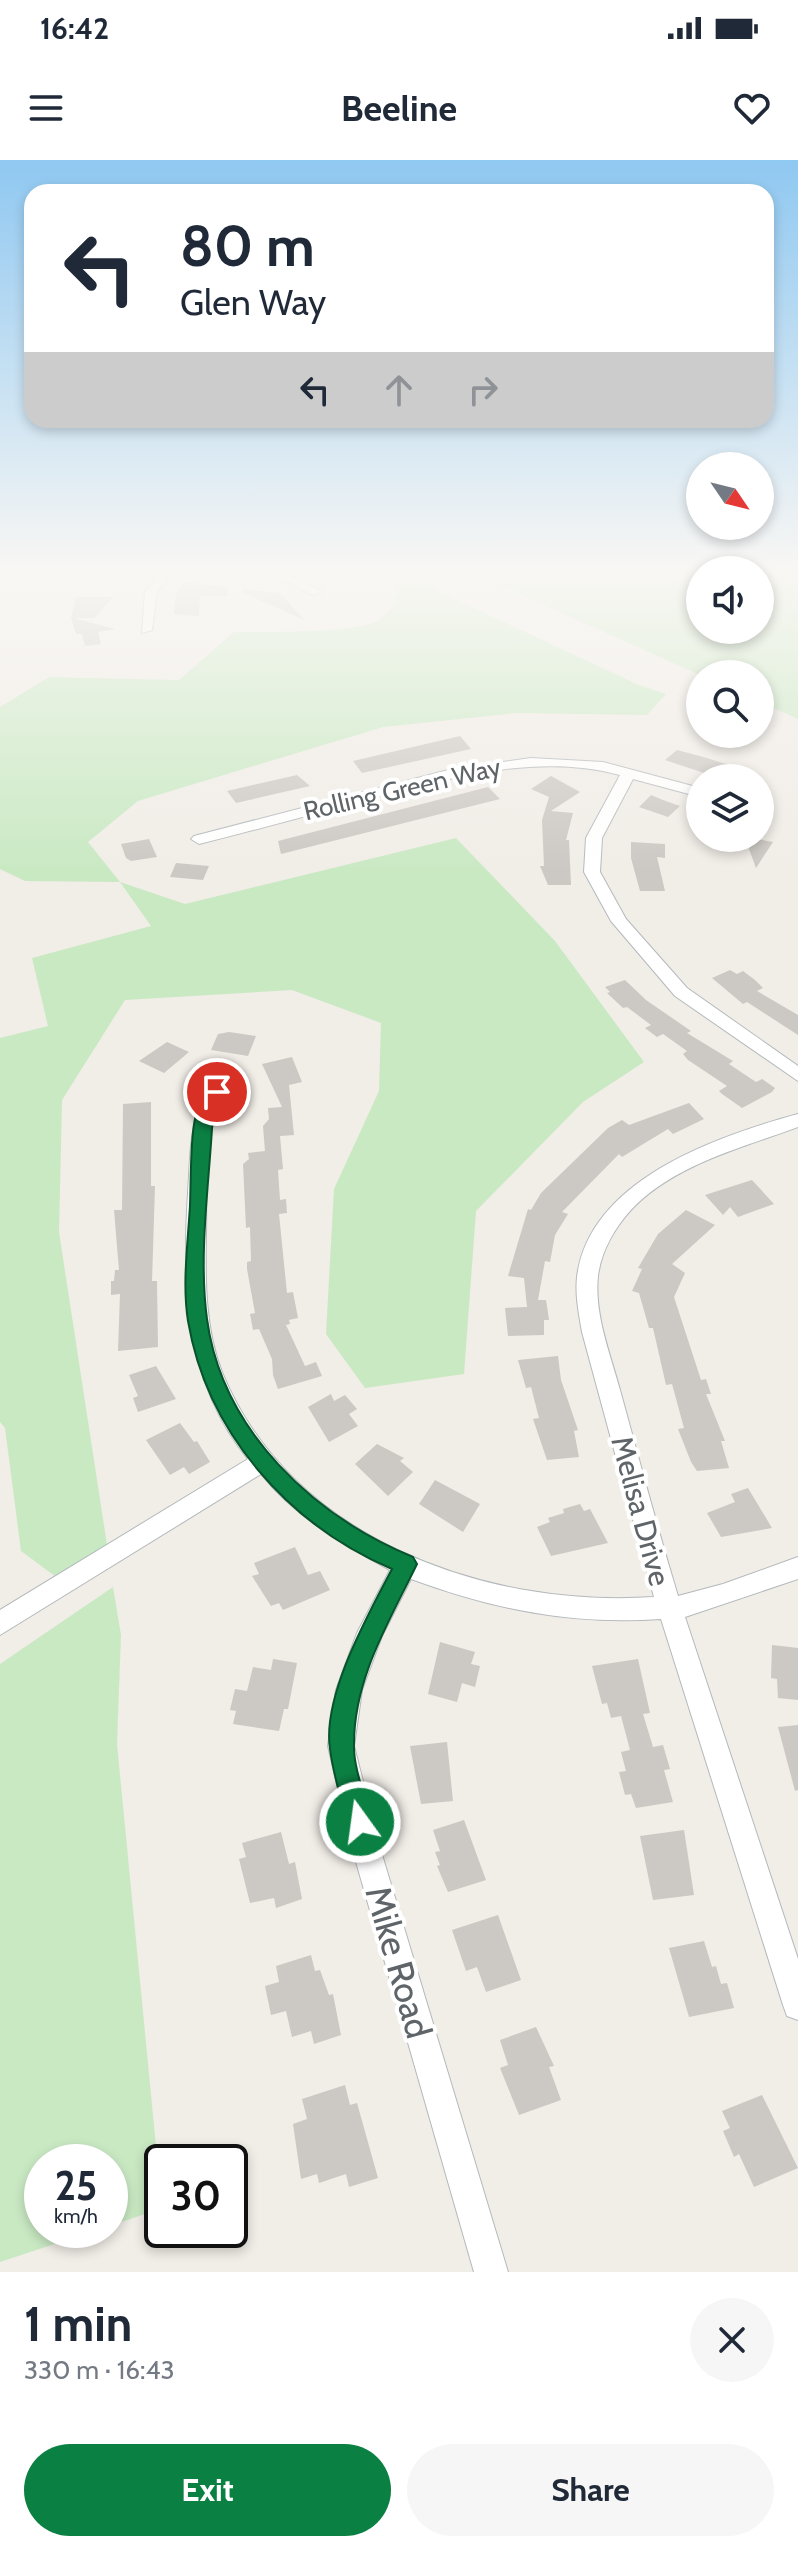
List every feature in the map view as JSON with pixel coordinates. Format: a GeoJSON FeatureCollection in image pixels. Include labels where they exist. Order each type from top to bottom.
{"type":"FeatureCollection","features":[{"type":"Feature","properties":{"kind":"street","name":"Rolling Green Way"},"geometry":{"type":"LineString","coordinates":[[199,839],[492,765],[563,762],[629,772],[686,789]]}},
{"type":"Feature","properties":{"kind":"street"},"geometry":{"type":"LineString","coordinates":[[629,772],[594,838],[592,872],[619,921],[681,992],[798,1075]]}},
{"type":"Feature","properties":{"kind":"street"},"geometry":{"type":"LineString","coordinates":[[217,1092],[205,1111],[201,1136],[197,1319],[211,1373],[246,1441],[290,1492],[369,1549],[454,1585],[529,1606],[625,1612],[668,1608],[798,1568]]}},
{"type":"Feature","properties":{"kind":"street","name":"Melisa Drive"},"geometry":{"type":"LineString","coordinates":[[798,1120],[677,1168],[646,1184],[604,1231],[590,1262],[588,1297],[668,1608],[798,2005]]}},
{"type":"Feature","properties":{"kind":"street"},"geometry":{"type":"LineString","coordinates":[[0,1624],[263,1461]]}},
{"type":"Feature","properties":{"kind":"street","name":"Mike Road"},"geometry":{"type":"LineString","coordinates":[[406,1564],[370,1633],[349,1690],[341,1746],[366,1848],[491,2272]]}},
{"type":"Feature","properties":{"kind":"green space"},"geometry":{"type":"Polygon","coordinates":[[[188,673],[612,673],[666,694],[647,715],[516,713],[383,727],[138,801],[88,842],[120,882],[25,881],[0,869],[0,707],[49,677],[179,680],[188,673]]]}},
{"type":"Feature","properties":{"kind":"green space"},"geometry":{"type":"Polygon","coordinates":[[[774,673],[798,673],[798,719],[774,708],[774,673]]]}},
{"type":"Feature","properties":{"kind":"green space"},"geometry":{"type":"Polygon","coordinates":[[[456,838],[555,941],[644,1062],[583,1102],[476,1211],[464,1374],[365,1388],[326,1334],[334,1189],[379,1091],[381,1023],[292,990],[125,1000],[62,1100],[59,1232],[107,1545],[56,1577],[21,1551],[5,1428],[0,1422],[0,1038],[48,1026],[32,958],[151,926],[120,882],[185,904],[456,838]]]}},
{"type":"Feature","properties":{"kind":"green space"},"geometry":{"type":"Polygon","coordinates":[[[113,1587],[121,1635],[117,1744],[156,2144],[144,2144],[144,2214],[128,2220],[128,2144],[24,2144],[24,2248],[42,2248],[0,2262],[0,1664],[113,1587]]]}},
{"type":"Feature","properties":{"kind":"building"},"geometry":{"type":"Polygon","coordinates":[[[460,736],[471,749],[362,773],[353,761],[460,736]]]}},
{"type":"Feature","properties":{"kind":"building"},"geometry":{"type":"Polygon","coordinates":[[[677,750],[726,764],[686,764],[686,767],[665,760],[677,750]]]}},
{"type":"Feature","properties":{"kind":"building"},"geometry":{"type":"Polygon","coordinates":[[[297,775],[310,786],[236,803],[227,791],[297,775]]]}},
{"type":"Feature","properties":{"kind":"building"},"geometry":{"type":"Polygon","coordinates":[[[551,776],[580,792],[551,811],[573,813],[566,840],[569,840],[571,885],[548,885],[540,866],[544,866],[542,820],[549,797],[531,789],[551,776]]]}},
{"type":"Feature","properties":{"kind":"building"},"geometry":{"type":"Polygon","coordinates":[[[488,787],[500,799],[281,854],[278,841],[488,787]]]}},
{"type":"Feature","properties":{"kind":"building"},"geometry":{"type":"Polygon","coordinates":[[[651,795],[680,806],[668,817],[639,807],[651,795]]]}},
{"type":"Feature","properties":{"kind":"building"},"geometry":{"type":"Polygon","coordinates":[[[149,839],[157,857],[131,861],[126,858],[121,844],[149,839]]]}},
{"type":"Feature","properties":{"kind":"building"},"geometry":{"type":"Polygon","coordinates":[[[631,842],[665,844],[665,858],[657,857],[665,891],[640,891],[631,858],[631,842]]]}},
{"type":"Feature","properties":{"kind":"building"},"geometry":{"type":"Polygon","coordinates":[[[750,852],[766,852],[756,868],[750,852]]]}},
{"type":"Feature","properties":{"kind":"building"},"geometry":{"type":"Polygon","coordinates":[[[176,863],[209,866],[203,880],[170,877],[176,863]]]}},
{"type":"Feature","properties":{"kind":"building"},"geometry":{"type":"Polygon","coordinates":[[[730,970],[737,974],[743,971],[763,988],[757,991],[798,1015],[798,1035],[747,1002],[743,1004],[712,978],[730,970]]]}},
{"type":"Feature","properties":{"kind":"building"},"geometry":{"type":"Polygon","coordinates":[[[625,980],[646,1000],[691,1031],[687,1033],[733,1061],[729,1064],[756,1082],[762,1079],[775,1088],[742,1108],[722,1094],[719,1091],[727,1086],[688,1060],[683,1054],[687,1051],[663,1034],[657,1037],[645,1028],[651,1025],[627,1007],[623,1008],[607,993],[610,992],[605,987],[625,980]]]}},
{"type":"Feature","properties":{"kind":"building"},"geometry":{"type":"Polygon","coordinates":[[[229,1032],[256,1036],[248,1056],[211,1050],[218,1034],[229,1032]]]}},
{"type":"Feature","properties":{"kind":"building"},"geometry":{"type":"Polygon","coordinates":[[[167,1042],[189,1052],[164,1073],[139,1061],[167,1042]]]}},
{"type":"Feature","properties":{"kind":"building"},"geometry":{"type":"Polygon","coordinates":[[[292,1057],[302,1082],[289,1085],[294,1135],[280,1136],[283,1169],[278,1170],[280,1200],[286,1199],[287,1213],[279,1214],[287,1293],[293,1292],[298,1318],[289,1320],[290,1324],[286,1325],[305,1366],[316,1362],[322,1376],[278,1389],[272,1359],[259,1329],[253,1330],[250,1314],[255,1313],[247,1269],[247,1262],[251,1261],[250,1227],[246,1228],[243,1164],[249,1159],[248,1153],[265,1151],[263,1126],[269,1119],[268,1108],[282,1107],[262,1064],[292,1057]]]}},
{"type":"Feature","properties":{"kind":"building"},"geometry":{"type":"Polygon","coordinates":[[[151,1102],[151,1186],[155,1186],[152,1281],[157,1281],[158,1347],[118,1351],[120,1294],[111,1295],[111,1281],[114,1281],[115,1270],[119,1270],[114,1210],[122,1210],[123,1104],[151,1102]]]}},
{"type":"Feature","properties":{"kind":"building"},"geometry":{"type":"Polygon","coordinates":[[[689,1103],[704,1119],[673,1134],[668,1129],[622,1157],[619,1154],[562,1212],[568,1214],[555,1235],[550,1262],[545,1261],[538,1300],[546,1300],[549,1320],[544,1320],[544,1335],[508,1336],[505,1308],[527,1307],[524,1278],[508,1276],[528,1209],[531,1210],[541,1193],[608,1128],[622,1120],[629,1125],[689,1103]]]}},
{"type":"Feature","properties":{"kind":"building"},"geometry":{"type":"Polygon","coordinates":[[[752,1180],[774,1204],[738,1217],[730,1207],[723,1215],[705,1195],[752,1180]]]}},
{"type":"Feature","properties":{"kind":"building"},"geometry":{"type":"Polygon","coordinates":[[[686,1210],[715,1225],[672,1264],[685,1273],[674,1297],[701,1380],[706,1379],[711,1394],[706,1394],[725,1441],[721,1441],[729,1468],[697,1471],[691,1462],[678,1429],[684,1428],[672,1384],[666,1385],[653,1328],[649,1328],[639,1293],[632,1291],[642,1269],[638,1268],[658,1234],[686,1210]]]}},
{"type":"Feature","properties":{"kind":"building"},"geometry":{"type":"Polygon","coordinates":[[[558,1356],[561,1380],[578,1430],[574,1431],[579,1457],[547,1460],[533,1419],[539,1418],[531,1387],[526,1388],[518,1360],[558,1356]]]}},
{"type":"Feature","properties":{"kind":"building"},"geometry":{"type":"Polygon","coordinates":[[[156,1366],[176,1399],[138,1412],[133,1398],[138,1396],[129,1375],[156,1366]]]}},
{"type":"Feature","properties":{"kind":"building"},"geometry":{"type":"Polygon","coordinates":[[[331,1394],[334,1401],[345,1395],[357,1409],[349,1414],[358,1426],[329,1442],[308,1407],[331,1394]]]}},
{"type":"Feature","properties":{"kind":"building"},"geometry":{"type":"Polygon","coordinates":[[[180,1423],[194,1442],[197,1441],[210,1462],[189,1474],[184,1467],[170,1475],[146,1440],[180,1423]]]}},
{"type":"Feature","properties":{"kind":"building"},"geometry":{"type":"Polygon","coordinates":[[[377,1444],[404,1458],[400,1461],[413,1472],[388,1496],[355,1464],[377,1444]]]}},
{"type":"Feature","properties":{"kind":"building"},"geometry":{"type":"Polygon","coordinates":[[[435,1480],[480,1504],[463,1532],[419,1504],[435,1480]]]}},
{"type":"Feature","properties":{"kind":"building"},"geometry":{"type":"Polygon","coordinates":[[[748,1488],[772,1528],[721,1537],[707,1513],[735,1502],[731,1494],[748,1488]]]}},
{"type":"Feature","properties":{"kind":"building"},"geometry":{"type":"Polygon","coordinates":[[[580,1504],[584,1511],[590,1509],[608,1543],[551,1556],[537,1527],[550,1522],[548,1518],[564,1513],[563,1509],[580,1504]]]}},
{"type":"Feature","properties":{"kind":"building"},"geometry":{"type":"Polygon","coordinates":[[[295,1547],[308,1575],[320,1571],[330,1590],[283,1610],[279,1603],[271,1606],[252,1576],[259,1574],[254,1563],[295,1547]]]}},
{"type":"Feature","properties":{"kind":"building"},"geometry":{"type":"Polygon","coordinates":[[[440,1642],[475,1652],[471,1664],[480,1666],[475,1687],[462,1683],[457,1702],[428,1694],[440,1642]]]}},
{"type":"Feature","properties":{"kind":"building"},"geometry":{"type":"Polygon","coordinates":[[[772,1645],[798,1648],[798,1700],[778,1698],[777,1679],[771,1678],[772,1645]]]}},
{"type":"Feature","properties":{"kind":"building"},"geometry":{"type":"Polygon","coordinates":[[[273,1659],[297,1663],[288,1709],[284,1709],[279,1731],[233,1724],[236,1711],[230,1710],[235,1689],[247,1691],[253,1667],[271,1670],[273,1659]]]}},
{"type":"Feature","properties":{"kind":"building"},"geometry":{"type":"Polygon","coordinates":[[[638,1659],[650,1713],[643,1714],[653,1747],[663,1745],[670,1769],[664,1770],[673,1802],[636,1808],[631,1794],[625,1795],[619,1772],[626,1771],[621,1752],[630,1750],[621,1716],[611,1718],[607,1703],[602,1704],[592,1666],[638,1659]]]}},
{"type":"Feature","properties":{"kind":"building"},"geometry":{"type":"Polygon","coordinates":[[[798,1725],[798,1790],[795,1791],[778,1727],[798,1725]]]}},
{"type":"Feature","properties":{"kind":"building"},"geometry":{"type":"Polygon","coordinates":[[[447,1742],[453,1801],[421,1804],[410,1746],[447,1742]]]}},
{"type":"Feature","properties":{"kind":"building"},"geometry":{"type":"Polygon","coordinates":[[[464,1820],[486,1880],[448,1892],[437,1866],[440,1865],[435,1852],[440,1851],[433,1830],[464,1820]]]}},
{"type":"Feature","properties":{"kind":"building"},"geometry":{"type":"Polygon","coordinates":[[[684,1830],[694,1895],[653,1900],[640,1836],[684,1830]]]}},
{"type":"Feature","properties":{"kind":"building"},"geometry":{"type":"Polygon","coordinates":[[[281,1832],[289,1864],[295,1862],[302,1899],[276,1908],[274,1898],[250,1903],[239,1859],[246,1857],[242,1843],[281,1832]]]}},
{"type":"Feature","properties":{"kind":"building"},"geometry":{"type":"Polygon","coordinates":[[[498,1915],[521,1980],[486,1992],[477,1967],[466,1971],[452,1930],[498,1915]]]}},
{"type":"Feature","properties":{"kind":"building"},"geometry":{"type":"Polygon","coordinates":[[[704,1941],[721,1984],[727,1983],[734,2008],[689,2017],[669,1948],[704,1941]]]}},
{"type":"Feature","properties":{"kind":"building"},"geometry":{"type":"Polygon","coordinates":[[[311,1955],[315,1971],[320,1970],[329,1995],[333,1994],[341,2035],[314,2044],[311,2031],[292,2037],[286,2011],[271,2015],[265,1986],[279,1982],[276,1966],[311,1955]]]}},
{"type":"Feature","properties":{"kind":"building"},"geometry":{"type":"Polygon","coordinates":[[[536,2027],[554,2066],[549,2067],[561,2100],[519,2115],[500,2068],[508,2065],[500,2040],[536,2027]]]}},
{"type":"Feature","properties":{"kind":"building"},"geometry":{"type":"Polygon","coordinates":[[[345,2085],[350,2105],[357,2103],[378,2178],[349,2187],[346,2174],[319,2183],[317,2174],[301,2179],[293,2124],[307,2119],[302,2099],[345,2085]]]}},
{"type":"Feature","properties":{"kind":"building"},"geometry":{"type":"Polygon","coordinates":[[[762,2095],[798,2168],[754,2187],[739,2154],[734,2157],[723,2131],[730,2128],[722,2111],[762,2095]]]}},
{"type":"Feature","properties":{"kind":"route"},"geometry":{"type":"LineString","coordinates":[[217,1092],[205,1111],[201,1136],[196,1250],[197,1319],[211,1373],[246,1441],[290,1492],[369,1549],[406,1564],[370,1633],[349,1690],[341,1746],[360,1822]]}}]}
